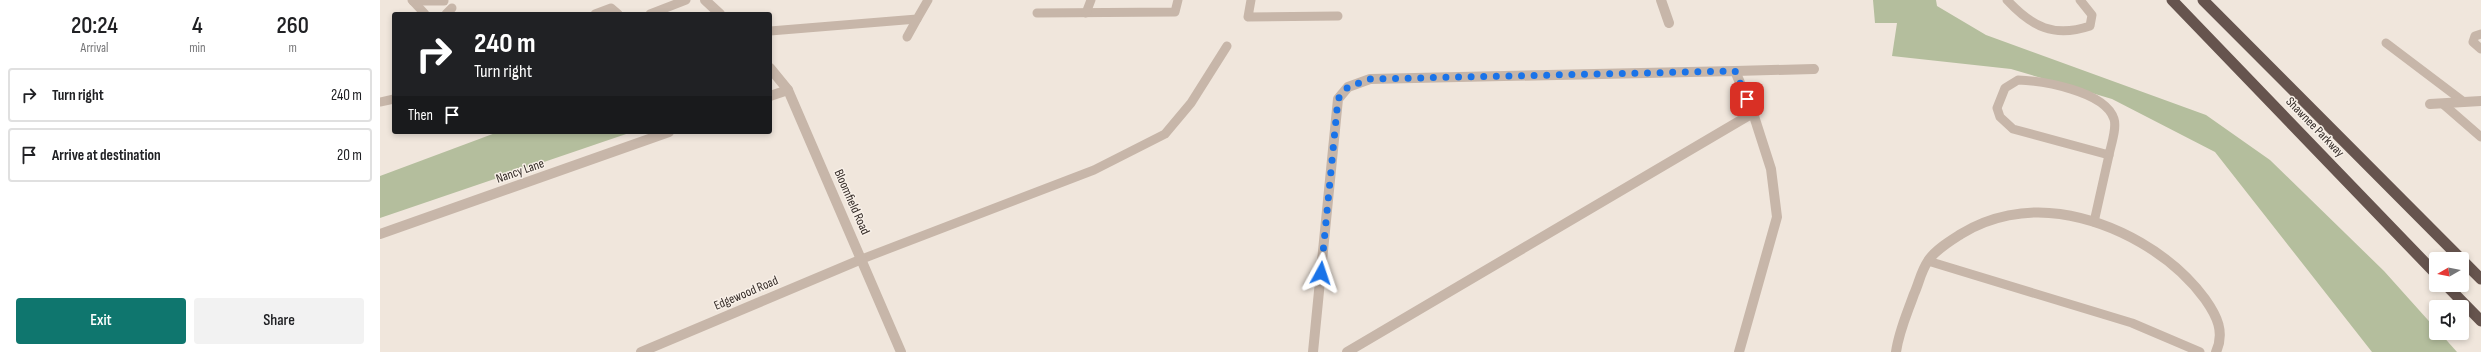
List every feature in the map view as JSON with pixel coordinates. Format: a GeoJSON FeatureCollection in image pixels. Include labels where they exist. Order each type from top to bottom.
{"type":"FeatureCollection","features":[{"type":"Feature","properties":{"kind":"highway","name":"Shawnee Parkway"},"geometry":{"type":"LineString","coordinates":[[2172,0],[2429,267]]}},
{"type":"Feature","properties":{"kind":"highway","name":"Shawnee Parkway"},"geometry":{"type":"LineString","coordinates":[[2203,0],[2455,252]]}},
{"type":"Feature","properties":{"kind":"highway","name":"Shawnee Parkway"},"geometry":{"type":"LineString","coordinates":[[2469,266],[2481,279]]}},
{"type":"Feature","properties":{"kind":"highway"},"geometry":{"type":"LineString","coordinates":[[2453,292],[2481,321]]}},
{"type":"Feature","properties":{"kind":"street"},"geometry":{"type":"LineString","coordinates":[[705,0],[718,12]]}},
{"type":"Feature","properties":{"kind":"street"},"geometry":{"type":"LineString","coordinates":[[1662,0],[1669,23]]}},
{"type":"Feature","properties":{"kind":"street"},"geometry":{"type":"LineString","coordinates":[[1313,352],[1338,99],[1348,87],[1370,79],[1814,69]]}},
{"type":"Feature","properties":{"kind":"street","name":"Bloomfield Road"},"geometry":{"type":"LineString","coordinates":[[772,70],[788,90],[901,352]]}},
{"type":"Feature","properties":{"kind":"street"},"geometry":{"type":"LineString","coordinates":[[1735,71],[1753,113],[1771,169],[1777,216],[1739,352]]}},
{"type":"Feature","properties":{"kind":"street"},"geometry":{"type":"LineString","coordinates":[[772,95],[788,90]]}},
{"type":"Feature","properties":{"kind":"street"},"geometry":{"type":"LineString","coordinates":[[2430,104],[2481,101]]}},
{"type":"Feature","properties":{"kind":"street"},"geometry":{"type":"LineString","coordinates":[[1347,352],[1753,113]]}},
{"type":"Feature","properties":{"kind":"street","name":"Nancy Lane"},"geometry":{"type":"LineString","coordinates":[[380,234],[663,134]]}},
{"type":"Feature","properties":{"kind":"street"},"geometry":{"type":"LineString","coordinates":[[1896,352],[1898,332],[1928,262],[1956,236],[2003,216],[2035,212],[2063,215],[2094,222],[2134,239],[2179,269],[2202,292],[2220,323],[2222,342],[2216,352]]}},
{"type":"Feature","properties":{"kind":"street","name":"Edgewood Road"},"geometry":{"type":"LineString","coordinates":[[641,352],[862,260]]}},
{"type":"Feature","properties":{"kind":"lane"},"geometry":{"type":"LineString","coordinates":[[413,0],[444,1]]}},
{"type":"Feature","properties":{"kind":"lane"},"geometry":{"type":"LineString","coordinates":[[413,0],[423,12]]}},
{"type":"Feature","properties":{"kind":"lane"},"geometry":{"type":"LineString","coordinates":[[655,12],[686,0]]}},
{"type":"Feature","properties":{"kind":"lane"},"geometry":{"type":"LineString","coordinates":[[907,37],[928,0]]}},
{"type":"Feature","properties":{"kind":"lane"},"geometry":{"type":"LineString","coordinates":[[1086,13],[1091,0]]}},
{"type":"Feature","properties":{"kind":"lane"},"geometry":{"type":"LineString","coordinates":[[1036,14],[1175,12],[1178,0]]}},
{"type":"Feature","properties":{"kind":"lane"},"geometry":{"type":"LineString","coordinates":[[1251,0],[1248,17],[1338,16]]}},
{"type":"Feature","properties":{"kind":"lane"},"geometry":{"type":"LineString","coordinates":[[2007,0],[2021,16],[2050,31],[2077,32],[2090,26],[2092,15],[2080,0]]}},
{"type":"Feature","properties":{"kind":"lane"},"geometry":{"type":"LineString","coordinates":[[448,12],[452,8]]}},
{"type":"Feature","properties":{"kind":"lane"},"geometry":{"type":"LineString","coordinates":[[600,12],[611,8],[616,12]]}},
{"type":"Feature","properties":{"kind":"lane"},"geometry":{"type":"LineString","coordinates":[[772,31],[917,19]]}},
{"type":"Feature","properties":{"kind":"lane"},"geometry":{"type":"LineString","coordinates":[[2481,34],[2475,36],[2473,42],[2481,48]]}},
{"type":"Feature","properties":{"kind":"lane"},"geometry":{"type":"LineString","coordinates":[[2386,43],[2464,102]]}},
{"type":"Feature","properties":{"kind":"lane"},"geometry":{"type":"LineString","coordinates":[[862,260],[1094,170],[1165,134],[1191,103],[1227,46]]}},
{"type":"Feature","properties":{"kind":"lane"},"geometry":{"type":"LineString","coordinates":[[2094,222],[2109,155],[2115,120],[2109,108],[2086,94],[2038,81],[2018,80],[2005,88],[1997,108],[2000,117],[2013,129],[2109,155]]}},
{"type":"Feature","properties":{"kind":"lane"},"geometry":{"type":"LineString","coordinates":[[380,102],[392,99]]}},
{"type":"Feature","properties":{"kind":"lane"},"geometry":{"type":"LineString","coordinates":[[2443,104],[2481,137]]}},
{"type":"Feature","properties":{"kind":"lane"},"geometry":{"type":"LineString","coordinates":[[1928,262],[2132,323],[2200,352]]}},
{"type":"Feature","properties":{"kind":"green space"},"geometry":{"type":"Polygon","coordinates":[[[1873,0],[1936,0],[1937,6],[1986,35],[2206,115],[2270,160],[2384,271],[2429,321],[2429,340],[2446,340],[2457,352],[2372,352],[2215,152],[2112,99],[2011,69],[1892,56],[1897,23],[1875,23],[1873,0]]]}},
{"type":"Feature","properties":{"kind":"green space"},"geometry":{"type":"Polygon","coordinates":[[[493,134],[626,134],[380,218],[380,176],[493,134]]]}},
{"type":"Feature","properties":{"kind":"route"},"geometry":{"type":"LineString","coordinates":[[1321,273],[1338,99],[1348,87],[1370,79],[1735,71],[1747,99]]}}]}
